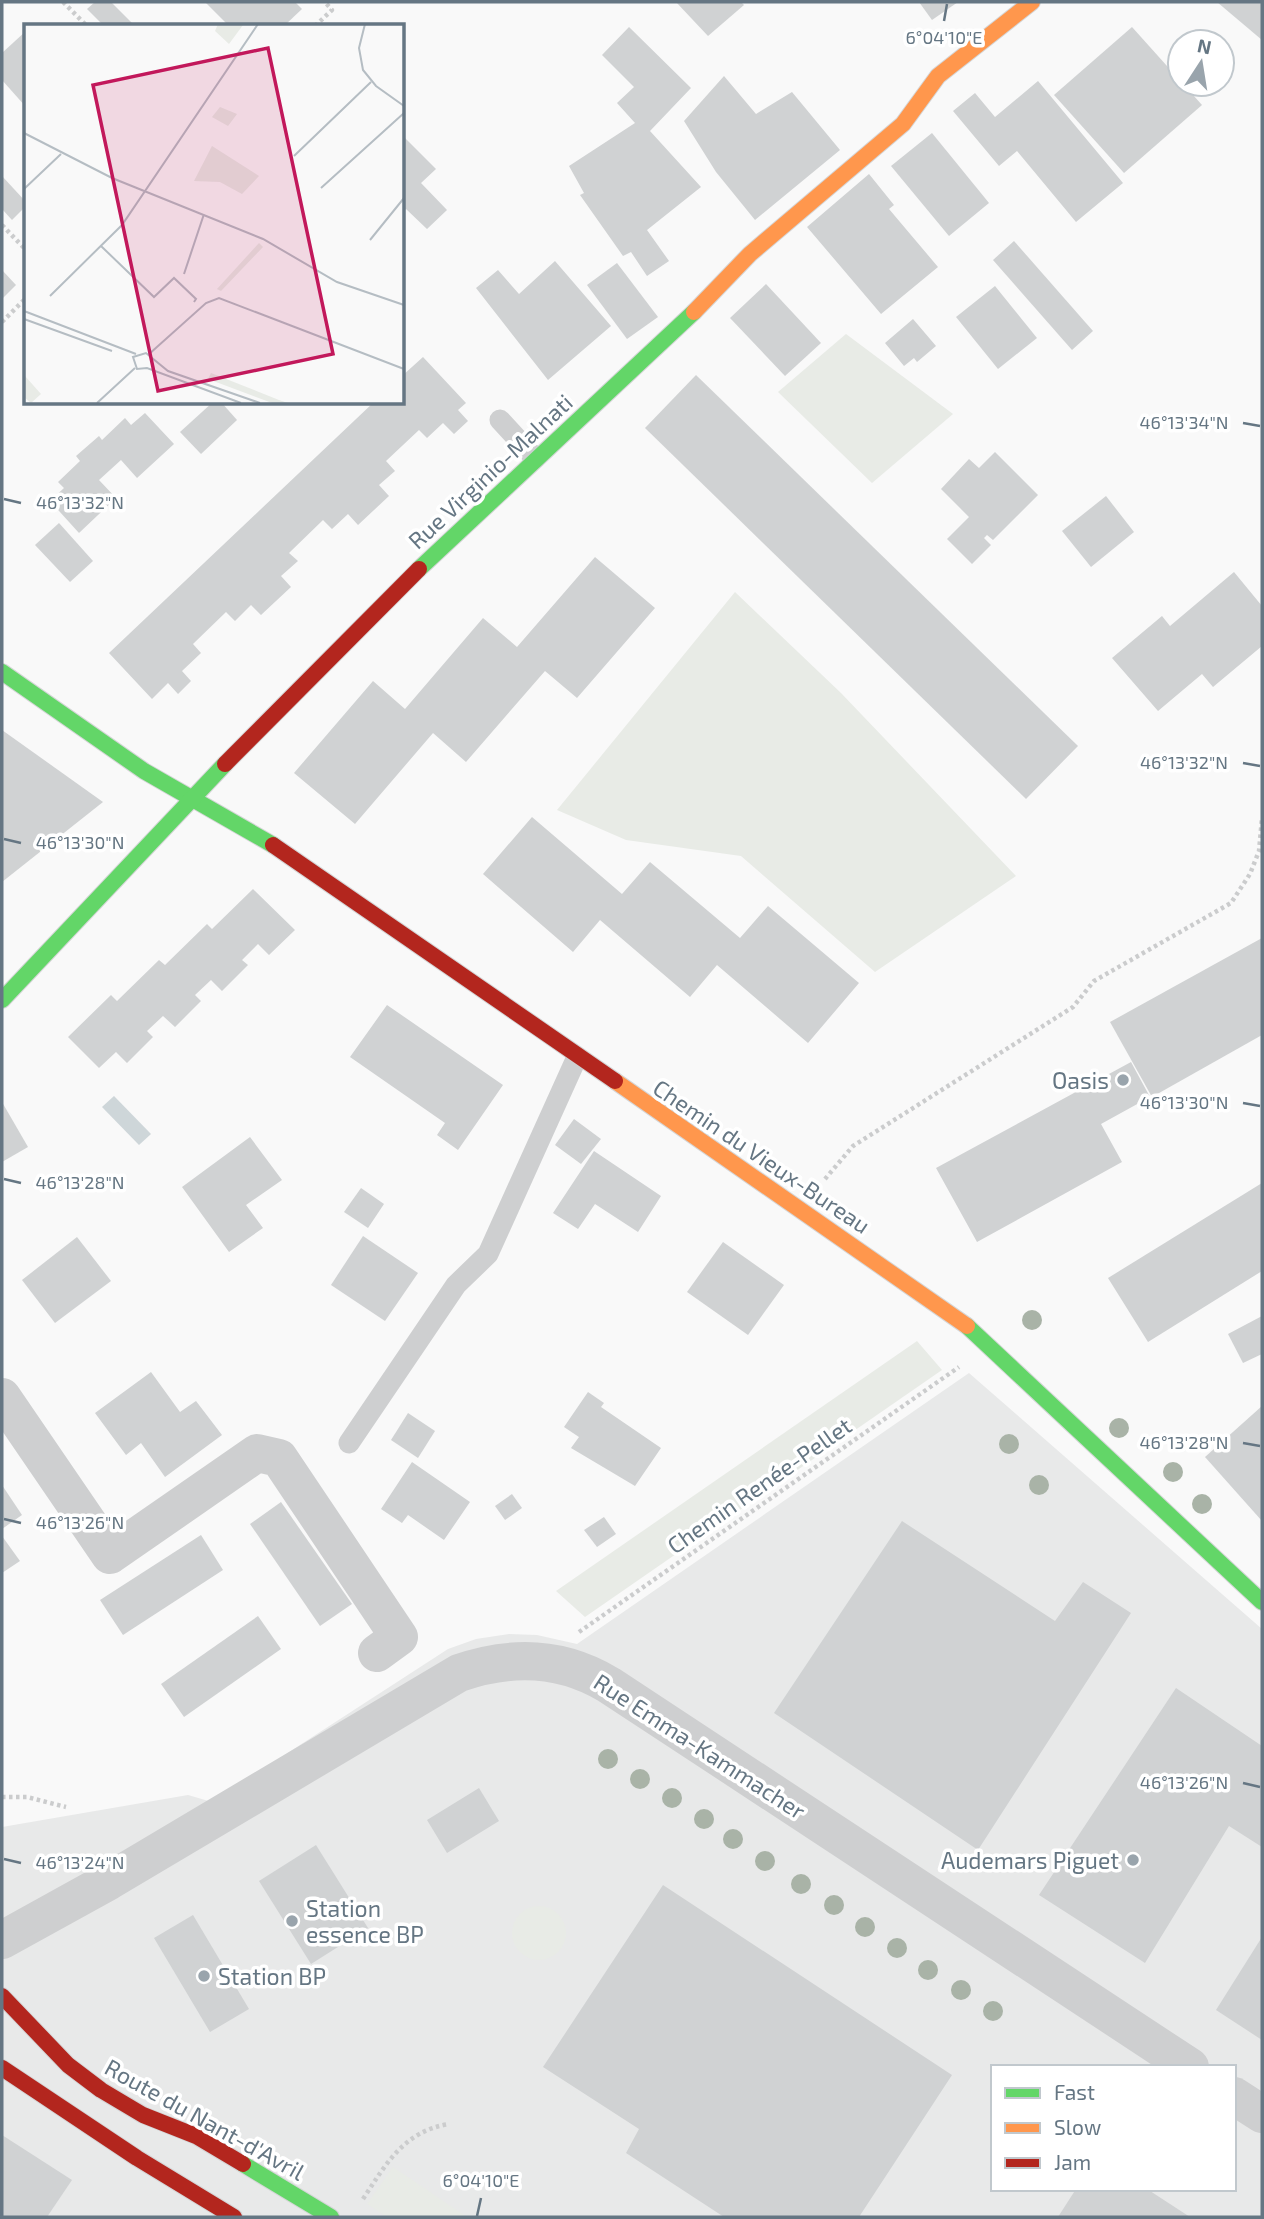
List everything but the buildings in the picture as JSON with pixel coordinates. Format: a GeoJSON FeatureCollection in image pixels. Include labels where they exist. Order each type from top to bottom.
{"type":"FeatureCollection","features":[{"type":"Feature","properties":{"kind":"street","name":"Rue Virginio-Malnati"},"geometry":{"type":"LineString","coordinates":[[2,1000],[195,798],[252,734],[535,458],[678,329],[750,254],[903,124],[938,76],[1032,2]]}},
{"type":"Feature","properties":{"kind":"street","name":"Chemin du Vieux-Bureau"},"geometry":{"type":"LineString","coordinates":[[2,672],[144,771],[267,841],[953,1314],[990,1344],[1056,1410],[1262,1602]]}},
{"type":"Feature","properties":{"kind":"street"},"geometry":{"type":"LineString","coordinates":[[2,1397],[110,1555],[257,1453],[279,1458],[399,1637],[377,1653]]}},
{"type":"Feature","properties":{"kind":"street","name":"Rue Emma-Kammacher"},"geometry":{"type":"LineString","coordinates":[[2,1940],[109,1881],[459,1673],[504,1661],[540,1660],[577,1669],[609,1685],[1187,2065]]}},
{"type":"Feature","properties":{"kind":"street","name":"Route du Nant-d'Avril"},"geometry":{"type":"LineString","coordinates":[[2,1996],[68,2065],[101,2090],[143,2115],[197,2136],[331,2217]]}},
{"type":"Feature","properties":{"kind":"street"},"geometry":{"type":"LineString","coordinates":[[2,2068],[137,2158],[234,2217]]}},
{"type":"Feature","properties":{"kind":"street"},"geometry":{"type":"LineString","coordinates":[[1236,2097],[1262,2114]]}},
{"type":"Feature","properties":{"kind":"lane"},"geometry":{"type":"LineString","coordinates":[[500,420],[535,458]]}},
{"type":"Feature","properties":{"kind":"lane"},"geometry":{"type":"LineString","coordinates":[[349,1443],[456,1285],[488,1254],[578,1057]]}},
{"type":"Feature","properties":{"kind":"path"},"geometry":{"type":"LineString","coordinates":[[63,2],[85,24]]}},
{"type":"Feature","properties":{"kind":"path"},"geometry":{"type":"LineString","coordinates":[[317,24],[332,10],[325,2]]}},
{"type":"Feature","properties":{"kind":"path"},"geometry":{"type":"LineString","coordinates":[[2,225],[24,248]]}},
{"type":"Feature","properties":{"kind":"path"},"geometry":{"type":"LineString","coordinates":[[2,322],[24,300]]}},
{"type":"Feature","properties":{"kind":"path"},"geometry":{"type":"LineString","coordinates":[[819,1187],[853,1146],[1073,1007],[1094,981],[1231,904],[1250,874],[1259,851],[1262,818]]}},
{"type":"Feature","properties":{"kind":"path","name":"Chemin Renée-Pellet"},"geometry":{"type":"LineString","coordinates":[[572,1637],[966,1362]]}},
{"type":"Feature","properties":{"kind":"path"},"geometry":{"type":"LineString","coordinates":[[2,1797],[27,1797],[66,1807]]}},
{"type":"Feature","properties":{"kind":"path"},"geometry":{"type":"LineString","coordinates":[[357,2208],[393,2154],[427,2127],[449,2124]]}},
{"type":"Feature","properties":{"kind":"shaded area"},"geometry":{"type":"Polygon","coordinates":[[[846,334],[953,414],[872,483],[778,392],[846,334]]]}},
{"type":"Feature","properties":{"kind":"shaded area"},"geometry":{"type":"Polygon","coordinates":[[[735,592],[841,693],[1016,876],[875,972],[741,856],[626,840],[557,810],[735,592]]]}},
{"type":"Feature","properties":{"kind":"shaded area"},"geometry":{"type":"Polygon","coordinates":[[[114,1096],[151,1134],[139,1145],[102,1107],[114,1096]]]}},
{"type":"Feature","properties":{"kind":"shaded area"},"geometry":{"type":"Polygon","coordinates":[[[917,1341],[942,1370],[585,1617],[556,1591],[917,1341]]]}},
{"type":"Feature","properties":{"kind":"shaded area"},"geometry":{"type":"Polygon","coordinates":[[[969,1373],[1262,1629],[1262,2217],[2,2217],[2,1827],[188,1795],[212,1802],[448,1649],[476,1639],[509,1634],[537,1635],[577,1644],[969,1373]]]}},
{"type":"Feature","properties":{"kind":"shaded area"},"geometry":{"type":"Polygon","coordinates":[[[539,1906],[558,1914],[566,1933],[558,1952],[539,1960],[520,1952],[512,1933],[520,1914],[539,1906]]]}},
{"type":"Feature","properties":{"kind":"shaded area"},"geometry":{"type":"Polygon","coordinates":[[[393,2167],[467,2217],[387,2217],[367,2204],[393,2167]]]}},
{"type":"Feature","properties":{"kind":"traffic: fast"},"geometry":{"type":"LineString","coordinates":[[419,569],[694,312]]}},
{"type":"Feature","properties":{"kind":"traffic: fast"},"geometry":{"type":"LineString","coordinates":[[2,672],[144,771],[273,845]]}},
{"type":"Feature","properties":{"kind":"traffic: fast"},"geometry":{"type":"LineString","coordinates":[[2,1000],[225,764]]}},
{"type":"Feature","properties":{"kind":"traffic: fast"},"geometry":{"type":"LineString","coordinates":[[967,1326],[1262,1602]]}},
{"type":"Feature","properties":{"kind":"traffic: fast"},"geometry":{"type":"LineString","coordinates":[[243,2164],[331,2217]]}},
{"type":"Feature","properties":{"kind":"traffic: slow"},"geometry":{"type":"LineString","coordinates":[[694,312],[750,254],[903,124],[938,76],[1032,2]]}},
{"type":"Feature","properties":{"kind":"traffic: slow"},"geometry":{"type":"LineString","coordinates":[[615,1081],[967,1326]]}},
{"type":"Feature","properties":{"kind":"traffic: jam"},"geometry":{"type":"LineString","coordinates":[[225,764],[419,569]]}},
{"type":"Feature","properties":{"kind":"traffic: jam"},"geometry":{"type":"LineString","coordinates":[[273,845],[615,1081]]}},
{"type":"Feature","properties":{"kind":"traffic: jam"},"geometry":{"type":"LineString","coordinates":[[2,1996],[68,2065],[101,2090],[143,2115],[196,2136],[243,2164]]}},
{"type":"Feature","properties":{"kind":"traffic: jam"},"geometry":{"type":"LineString","coordinates":[[2,2068],[137,2158],[234,2217]]}},
{"type":"Feature","properties":{"kind":"place","name":"Oasis"},"geometry":{"type":"Point","coordinates":[1123,1080]}},
{"type":"Feature","properties":{"kind":"place","name":"Audemars Piguet"},"geometry":{"type":"Point","coordinates":[1133,1860]}},
{"type":"Feature","properties":{"kind":"place","name":"Station essence BP"},"geometry":{"type":"Point","coordinates":[292,1921]}},
{"type":"Feature","properties":{"kind":"place","name":"Station BP"},"geometry":{"type":"Point","coordinates":[204,1976]}}]}
